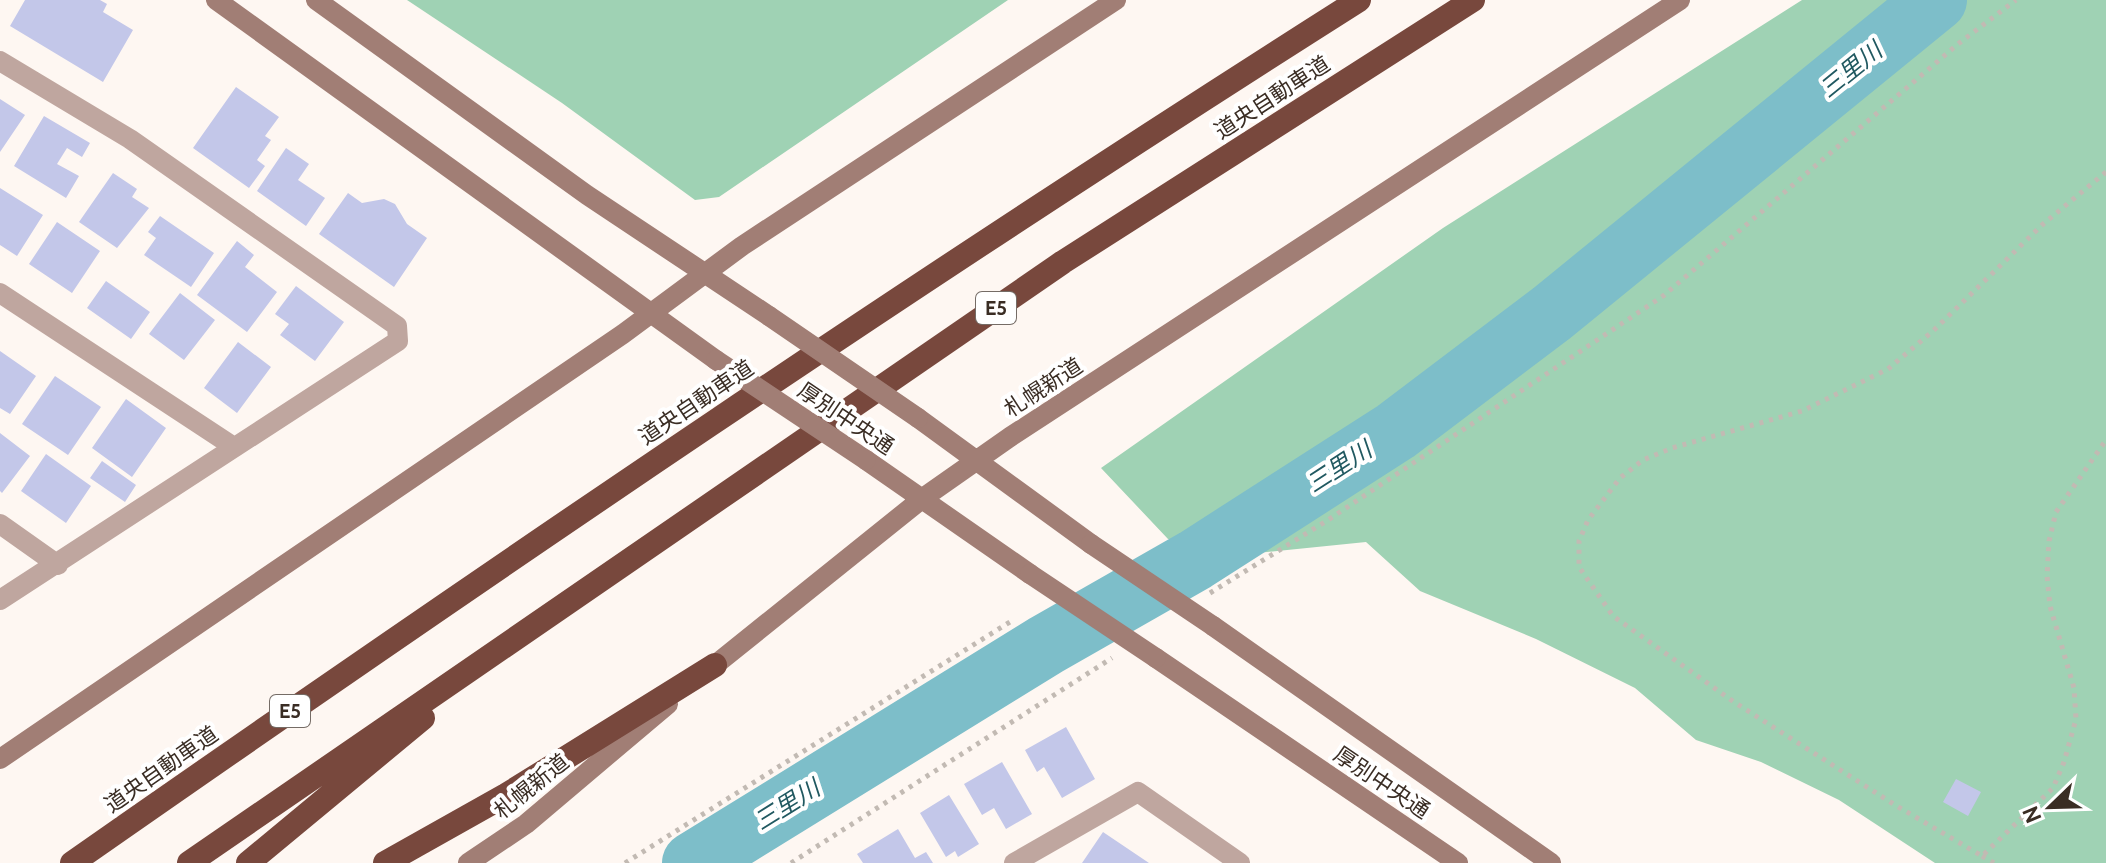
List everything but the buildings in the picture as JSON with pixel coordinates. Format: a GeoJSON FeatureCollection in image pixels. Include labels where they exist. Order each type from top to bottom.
{"type":"FeatureCollection","features":[{"type":"Feature","properties":{"kind":"highway","name":"道央自動車道"},"geometry":{"type":"LineString","coordinates":[[72,863],[520,550],[1069,184],[1359,0]]}},
{"type":"Feature","properties":{"kind":"highway","name":"道央自動車道"},"geometry":{"type":"LineString","coordinates":[[189,863],[1063,262],[1473,0]]}},
{"type":"Feature","properties":{"kind":"highway"},"geometry":{"type":"LineString","coordinates":[[248,863],[528,628]]}},
{"type":"Feature","properties":{"kind":"highway"},"geometry":{"type":"LineString","coordinates":[[385,863],[506,795],[715,665]]}},
{"type":"Feature","properties":{"kind":"main road","name":"厚別中央通"},"geometry":{"type":"LineString","coordinates":[[216,0],[649,315],[1458,863]]}},
{"type":"Feature","properties":{"kind":"main road","name":"厚別中央通"},"geometry":{"type":"LineString","coordinates":[[316,0],[587,195],[979,459],[1091,544],[1551,863]]}},
{"type":"Feature","properties":{"kind":"main road"},"geometry":{"type":"LineString","coordinates":[[0,759],[705,274],[1116,0]]}},
{"type":"Feature","properties":{"kind":"main road","name":"札幌新道"},"geometry":{"type":"LineString","coordinates":[[468,863],[526,824],[715,665],[923,498],[1680,0]]}},
{"type":"Feature","properties":{"kind":"street"},"geometry":{"type":"LineString","coordinates":[[0,61],[130,139],[397,326],[398,341],[0,600]]}},
{"type":"Feature","properties":{"kind":"street"},"geometry":{"type":"LineString","coordinates":[[0,293],[234,447]]}},
{"type":"Feature","properties":{"kind":"street"},"geometry":{"type":"LineString","coordinates":[[0,524],[58,565]]}},
{"type":"Feature","properties":{"kind":"street"},"geometry":{"type":"LineString","coordinates":[[1014,863],[1138,792],[1240,863]]}},
{"type":"Feature","properties":{"kind":"path"},"geometry":{"type":"LineString","coordinates":[[1200,600],[1328,520],[1663,296],[1958,44],[2016,0]]}},
{"type":"Feature","properties":{"kind":"path"},"geometry":{"type":"LineString","coordinates":[[1994,863],[1734,702],[1613,616],[1579,567],[1579,541],[1588,520],[1620,478],[1643,460],[1672,448],[1802,411],[1888,369],[2105,174]]}},
{"type":"Feature","properties":{"kind":"path"},"geometry":{"type":"LineString","coordinates":[[1982,856],[2053,788],[2064,762],[2076,719],[2074,688],[2050,606],[2047,576],[2049,541],[2056,512],[2106,440]]}},
{"type":"Feature","properties":{"kind":"path"},"geometry":{"type":"LineString","coordinates":[[625,863],[1013,620]]}},
{"type":"Feature","properties":{"kind":"path"},"geometry":{"type":"LineString","coordinates":[[791,863],[1120,653]]}},
{"type":"Feature","properties":{"kind":"green space"},"geometry":{"type":"Polygon","coordinates":[[[407,0],[1008,0],[719,197],[695,200],[562,103],[407,0]]]}},
{"type":"Feature","properties":{"kind":"green space"},"geometry":{"type":"Polygon","coordinates":[[[1802,0],[2106,0],[2106,863],[1935,863],[1839,800],[1761,762],[1696,740],[1635,688],[1536,639],[1420,591],[1366,542],[1237,555],[1168,539],[1101,468],[1443,228],[1802,0]]]}},
{"type":"Feature","properties":{"kind":"waterway","name":"三里川"},"geometry":{"type":"LineString","coordinates":[[693,863],[1046,645],[1195,560],[1396,431],[1552,313],[1936,0]]}}]}
